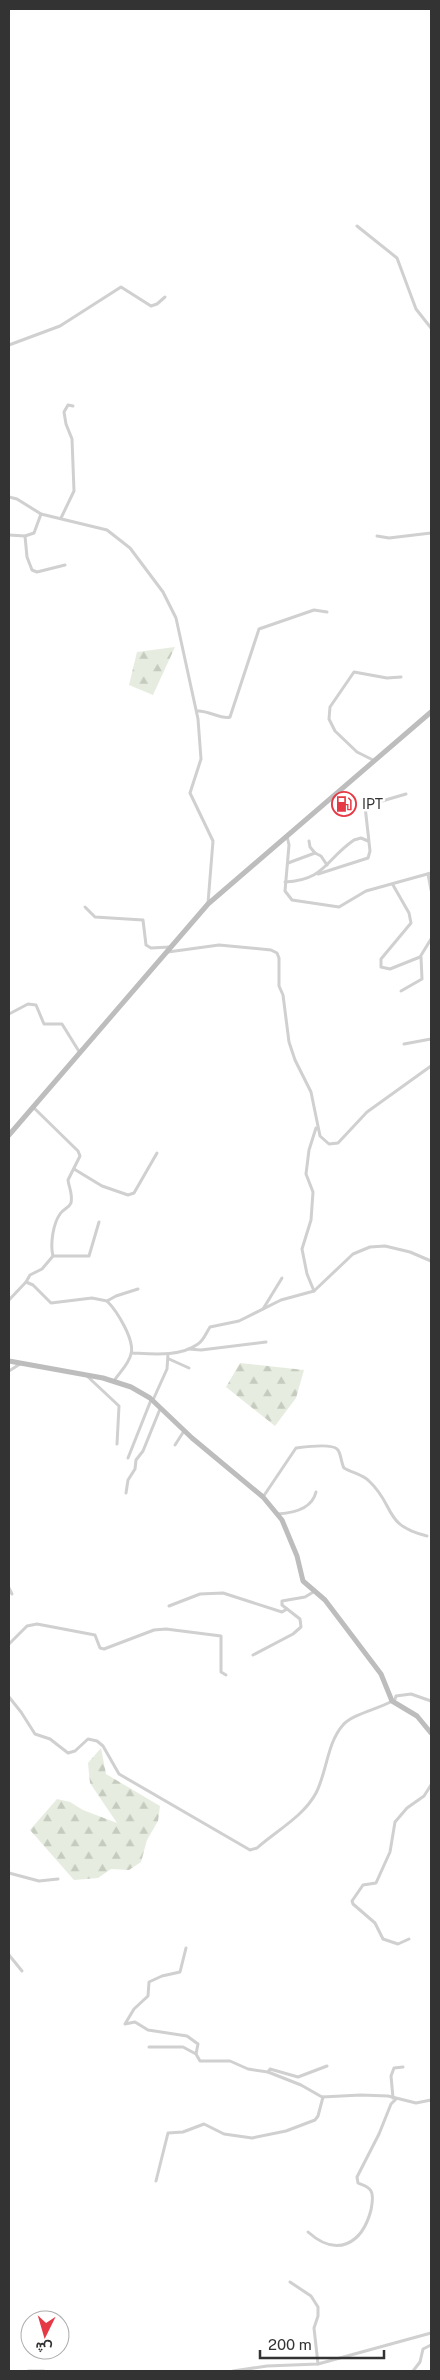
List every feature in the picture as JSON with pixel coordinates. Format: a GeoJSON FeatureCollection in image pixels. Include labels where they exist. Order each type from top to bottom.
{"type":"FeatureCollection","features":[{"type":"Feature","properties":{"kind":"street"},"geometry":{"type":"LineString","coordinates":[[357,226],[398,260],[413,304],[431,328]]}},
{"type":"Feature","properties":{"kind":"street"},"geometry":{"type":"LineString","coordinates":[[9,345],[60,326],[121,287],[151,306],[157,304],[165,297]]}},
{"type":"Feature","properties":{"kind":"street"},"geometry":{"type":"LineString","coordinates":[[61,518],[74,491],[72,439],[64,412],[68,405],[73,406]]}},
{"type":"Feature","properties":{"kind":"street"},"geometry":{"type":"LineString","coordinates":[[9,497],[17,499],[41,514],[107,530],[130,548],[150,573],[176,618],[197,712],[201,759],[190,793],[213,840],[208,904]]}},
{"type":"Feature","properties":{"kind":"street"},"geometry":{"type":"LineString","coordinates":[[9,535],[25,536],[34,533],[41,514]]}},
{"type":"Feature","properties":{"kind":"street"},"geometry":{"type":"LineString","coordinates":[[377,536],[388,538],[431,533]]}},
{"type":"Feature","properties":{"kind":"street"},"geometry":{"type":"LineString","coordinates":[[25,536],[27,557],[32,570],[37,572],[65,565]]}},
{"type":"Feature","properties":{"kind":"street"},"geometry":{"type":"LineString","coordinates":[[197,712],[208,711],[225,718],[230,717],[259,629],[314,610],[327,612]]}},
{"type":"Feature","properties":{"kind":"street"},"geometry":{"type":"LineString","coordinates":[[374,761],[358,754],[335,731],[329,719],[328,711],[354,672],[387,678],[401,677]]}},
{"type":"Feature","properties":{"kind":"street"},"geometry":{"type":"LineString","coordinates":[[9,1135],[208,904],[431,712]]}},
{"type":"Feature","properties":{"kind":"street"},"geometry":{"type":"LineString","coordinates":[[285,882],[307,880],[318,874],[365,859],[370,853],[365,806],[406,794]]}},
{"type":"Feature","properties":{"kind":"street"},"geometry":{"type":"LineString","coordinates":[[287,836],[288,863],[285,893],[291,899],[334,907],[340,906],[362,893],[429,874],[431,890]]}},
{"type":"Feature","properties":{"kind":"street"},"geometry":{"type":"LineString","coordinates":[[318,874],[354,840],[362,838],[368,841]]}},
{"type":"Feature","properties":{"kind":"street"},"geometry":{"type":"LineString","coordinates":[[309,841],[310,847],[321,856],[327,865]]}},
{"type":"Feature","properties":{"kind":"street"},"geometry":{"type":"LineString","coordinates":[[288,863],[315,853]]}},
{"type":"Feature","properties":{"kind":"street"},"geometry":{"type":"LineString","coordinates":[[394,884],[409,913],[411,923],[381,959],[380,966],[383,969],[390,969],[421,956]]}},
{"type":"Feature","properties":{"kind":"street"},"geometry":{"type":"LineString","coordinates":[[85,907],[95,917],[143,920],[146,945],[151,948],[168,950],[226,945],[271,950],[277,953],[279,958],[279,986],[283,996],[289,1042],[295,1060],[312,1092],[317,1127],[325,1143],[334,1145],[368,1112],[431,1066]]}},
{"type":"Feature","properties":{"kind":"street"},"geometry":{"type":"LineString","coordinates":[[401,991],[422,979],[421,956],[431,939]]}},
{"type":"Feature","properties":{"kind":"street"},"geometry":{"type":"LineString","coordinates":[[9,1014],[28,1004],[36,1005],[44,1024],[62,1024],[80,1053]]}},
{"type":"Feature","properties":{"kind":"street"},"geometry":{"type":"LineString","coordinates":[[404,1044],[431,1040],[431,1034]]}},
{"type":"Feature","properties":{"kind":"street"},"geometry":{"type":"LineString","coordinates":[[9,1300],[30,1276],[42,1269],[53,1256],[53,1241],[58,1216],[71,1202],[72,1189],[68,1180],[79,1158],[78,1151],[33,1107]]}},
{"type":"Feature","properties":{"kind":"street"},"geometry":{"type":"LineString","coordinates":[[314,1290],[307,1274],[302,1249],[311,1222],[313,1194],[306,1178],[306,1168],[310,1143],[317,1127]]}},
{"type":"Feature","properties":{"kind":"street"},"geometry":{"type":"LineString","coordinates":[[74,1169],[102,1186],[128,1195],[134,1192],[157,1153]]}},
{"type":"Feature","properties":{"kind":"street"},"geometry":{"type":"LineString","coordinates":[[53,1256],[89,1256],[99,1222]]}},
{"type":"Feature","properties":{"kind":"street"},"geometry":{"type":"LineString","coordinates":[[132,1353],[168,1354],[188,1349],[200,1342],[210,1328],[239,1321],[284,1298],[314,1290],[352,1254],[370,1247],[385,1246],[410,1252],[431,1261]]}},
{"type":"Feature","properties":{"kind":"street"},"geometry":{"type":"LineString","coordinates":[[263,1310],[282,1278]]}},
{"type":"Feature","properties":{"kind":"street"},"geometry":{"type":"LineString","coordinates":[[26,1282],[33,1285],[51,1303],[92,1298],[107,1301],[138,1289]]}},
{"type":"Feature","properties":{"kind":"street"},"geometry":{"type":"LineString","coordinates":[[107,1301],[122,1322],[131,1343],[132,1353],[114,1381]]}},
{"type":"Feature","properties":{"kind":"street"},"geometry":{"type":"LineString","coordinates":[[188,1349],[201,1350],[266,1342]]}},
{"type":"Feature","properties":{"kind":"street"},"geometry":{"type":"LineString","coordinates":[[128,1458],[152,1400],[167,1370],[168,1354]]}},
{"type":"Feature","properties":{"kind":"street"},"geometry":{"type":"LineString","coordinates":[[169,1359],[189,1368]]}},
{"type":"Feature","properties":{"kind":"street"},"geometry":{"type":"LineString","coordinates":[[9,1361],[87,1375],[132,1387],[152,1400],[184,1430],[263,1497],[278,1514],[296,1552],[302,1579],[324,1600],[384,1678],[393,1702],[417,1716],[431,1733]]}},
{"type":"Feature","properties":{"kind":"street"},"geometry":{"type":"LineString","coordinates":[[9,1371],[20,1364]]}},
{"type":"Feature","properties":{"kind":"street"},"geometry":{"type":"LineString","coordinates":[[87,1375],[119,1406],[117,1444]]}},
{"type":"Feature","properties":{"kind":"street"},"geometry":{"type":"LineString","coordinates":[[126,1493],[128,1480],[135,1469],[136,1460],[142,1452],[160,1408]]}},
{"type":"Feature","properties":{"kind":"street"},"geometry":{"type":"LineString","coordinates":[[175,1445],[184,1430]]}},
{"type":"Feature","properties":{"kind":"street"},"geometry":{"type":"LineString","coordinates":[[263,1497],[296,1448],[334,1447],[339,1451],[344,1468],[368,1480],[381,1495],[396,1522],[426,1536]]}},
{"type":"Feature","properties":{"kind":"street"},"geometry":{"type":"LineString","coordinates":[[278,1514],[297,1511],[310,1503],[316,1492]]}},
{"type":"Feature","properties":{"kind":"street"},"geometry":{"type":"LineString","coordinates":[[9,1588],[12,1594]]}},
{"type":"Feature","properties":{"kind":"street"},"geometry":{"type":"LineString","coordinates":[[253,1655],[299,1630],[300,1621],[282,1604],[282,1600],[305,1597],[314,1591]]}},
{"type":"Feature","properties":{"kind":"street"},"geometry":{"type":"LineString","coordinates":[[169,1606],[200,1594],[223,1593],[282,1612],[287,1609]]}},
{"type":"Feature","properties":{"kind":"street"},"geometry":{"type":"LineString","coordinates":[[9,1644],[22,1630],[37,1624],[95,1635],[100,1648],[104,1649],[154,1630],[166,1629],[211,1634],[221,1636],[221,1672],[226,1675]]}},
{"type":"Feature","properties":{"kind":"street"},"geometry":{"type":"LineString","coordinates":[[9,1697],[22,1712],[35,1734],[50,1739],[69,1753],[88,1739],[97,1741],[106,1750],[119,1774],[250,1850],[257,1848],[312,1800],[319,1786],[334,1742],[344,1723],[393,1702],[396,1696],[404,1694],[431,1701]]}},
{"type":"Feature","properties":{"kind":"street"},"geometry":{"type":"LineString","coordinates":[[409,1939],[398,1944],[383,1939],[374,1923],[353,1904],[352,1900],[363,1884],[374,1885],[377,1882],[390,1852],[395,1822],[407,1808],[424,1796],[431,1785]]}},
{"type":"Feature","properties":{"kind":"street"},"geometry":{"type":"LineString","coordinates":[[9,1873],[39,1881],[58,1879]]}},
{"type":"Feature","properties":{"kind":"street"},"geometry":{"type":"LineString","coordinates":[[186,1948],[180,1972],[162,1976],[149,1982],[148,1996],[134,2009],[125,2024],[135,2022],[148,2030],[191,2038],[198,2044],[196,2054]]}},
{"type":"Feature","properties":{"kind":"street"},"geometry":{"type":"LineString","coordinates":[[9,1955],[22,1971]]}},
{"type":"Feature","properties":{"kind":"street"},"geometry":{"type":"LineString","coordinates":[[149,2047],[179,2047],[196,2054],[200,2061],[230,2061],[248,2069],[268,2072],[323,2097],[347,2094],[395,2098],[416,2103],[431,2100]]}},
{"type":"Feature","properties":{"kind":"street"},"geometry":{"type":"LineString","coordinates":[[268,2072],[270,2069],[301,2077],[327,2066]]}},
{"type":"Feature","properties":{"kind":"street"},"geometry":{"type":"LineString","coordinates":[[308,2232],[322,2242],[340,2245],[354,2241],[362,2232],[371,2208],[372,2195],[369,2188],[358,2183],[357,2177],[395,2098],[391,2074],[396,2067],[403,2067]]}},
{"type":"Feature","properties":{"kind":"street"},"geometry":{"type":"LineString","coordinates":[[156,2181],[168,2133],[183,2132],[204,2124],[224,2134],[259,2137],[315,2120],[323,2097]]}},
{"type":"Feature","properties":{"kind":"street"},"geometry":{"type":"LineString","coordinates":[[290,2282],[311,2296],[318,2307],[318,2316],[314,2328],[318,2364]]}},
{"type":"Feature","properties":{"kind":"street"},"geometry":{"type":"LineString","coordinates":[[233,2371],[267,2366],[318,2364],[431,2333]]}},
{"type":"Feature","properties":{"kind":"street"},"geometry":{"type":"LineString","coordinates":[[413,2371],[420,2362],[423,2349],[431,2345]]}},
{"type":"Feature","properties":{"kind":"street"},"geometry":{"type":"LineString","coordinates":[[305,2365],[305,2371]]}},
{"type":"Feature","properties":{"kind":"street"},"geometry":{"type":"LineString","coordinates":[[28,2371],[44,2371]]}},
{"type":"Feature","properties":{"kind":"green space"},"geometry":{"type":"Polygon","coordinates":[[[175,647],[153,695],[129,685],[137,652],[175,647]]]}},
{"type":"Feature","properties":{"kind":"green space"},"geometry":{"type":"Polygon","coordinates":[[[240,1363],[304,1370],[296,1398],[275,1426],[226,1387],[240,1363]]]}},
{"type":"Feature","properties":{"kind":"green space"},"geometry":{"type":"Polygon","coordinates":[[[101,1748],[106,1774],[160,1806],[158,1821],[147,1840],[141,1862],[129,1870],[111,1869],[98,1878],[74,1880],[30,1830],[57,1799],[70,1802],[83,1810],[117,1823],[90,1783],[88,1763],[101,1748]]]}},
{"type":"Feature","properties":{"kind":"place","name":"IPT"},"geometry":{"type":"Point","coordinates":[344,804]}}]}
